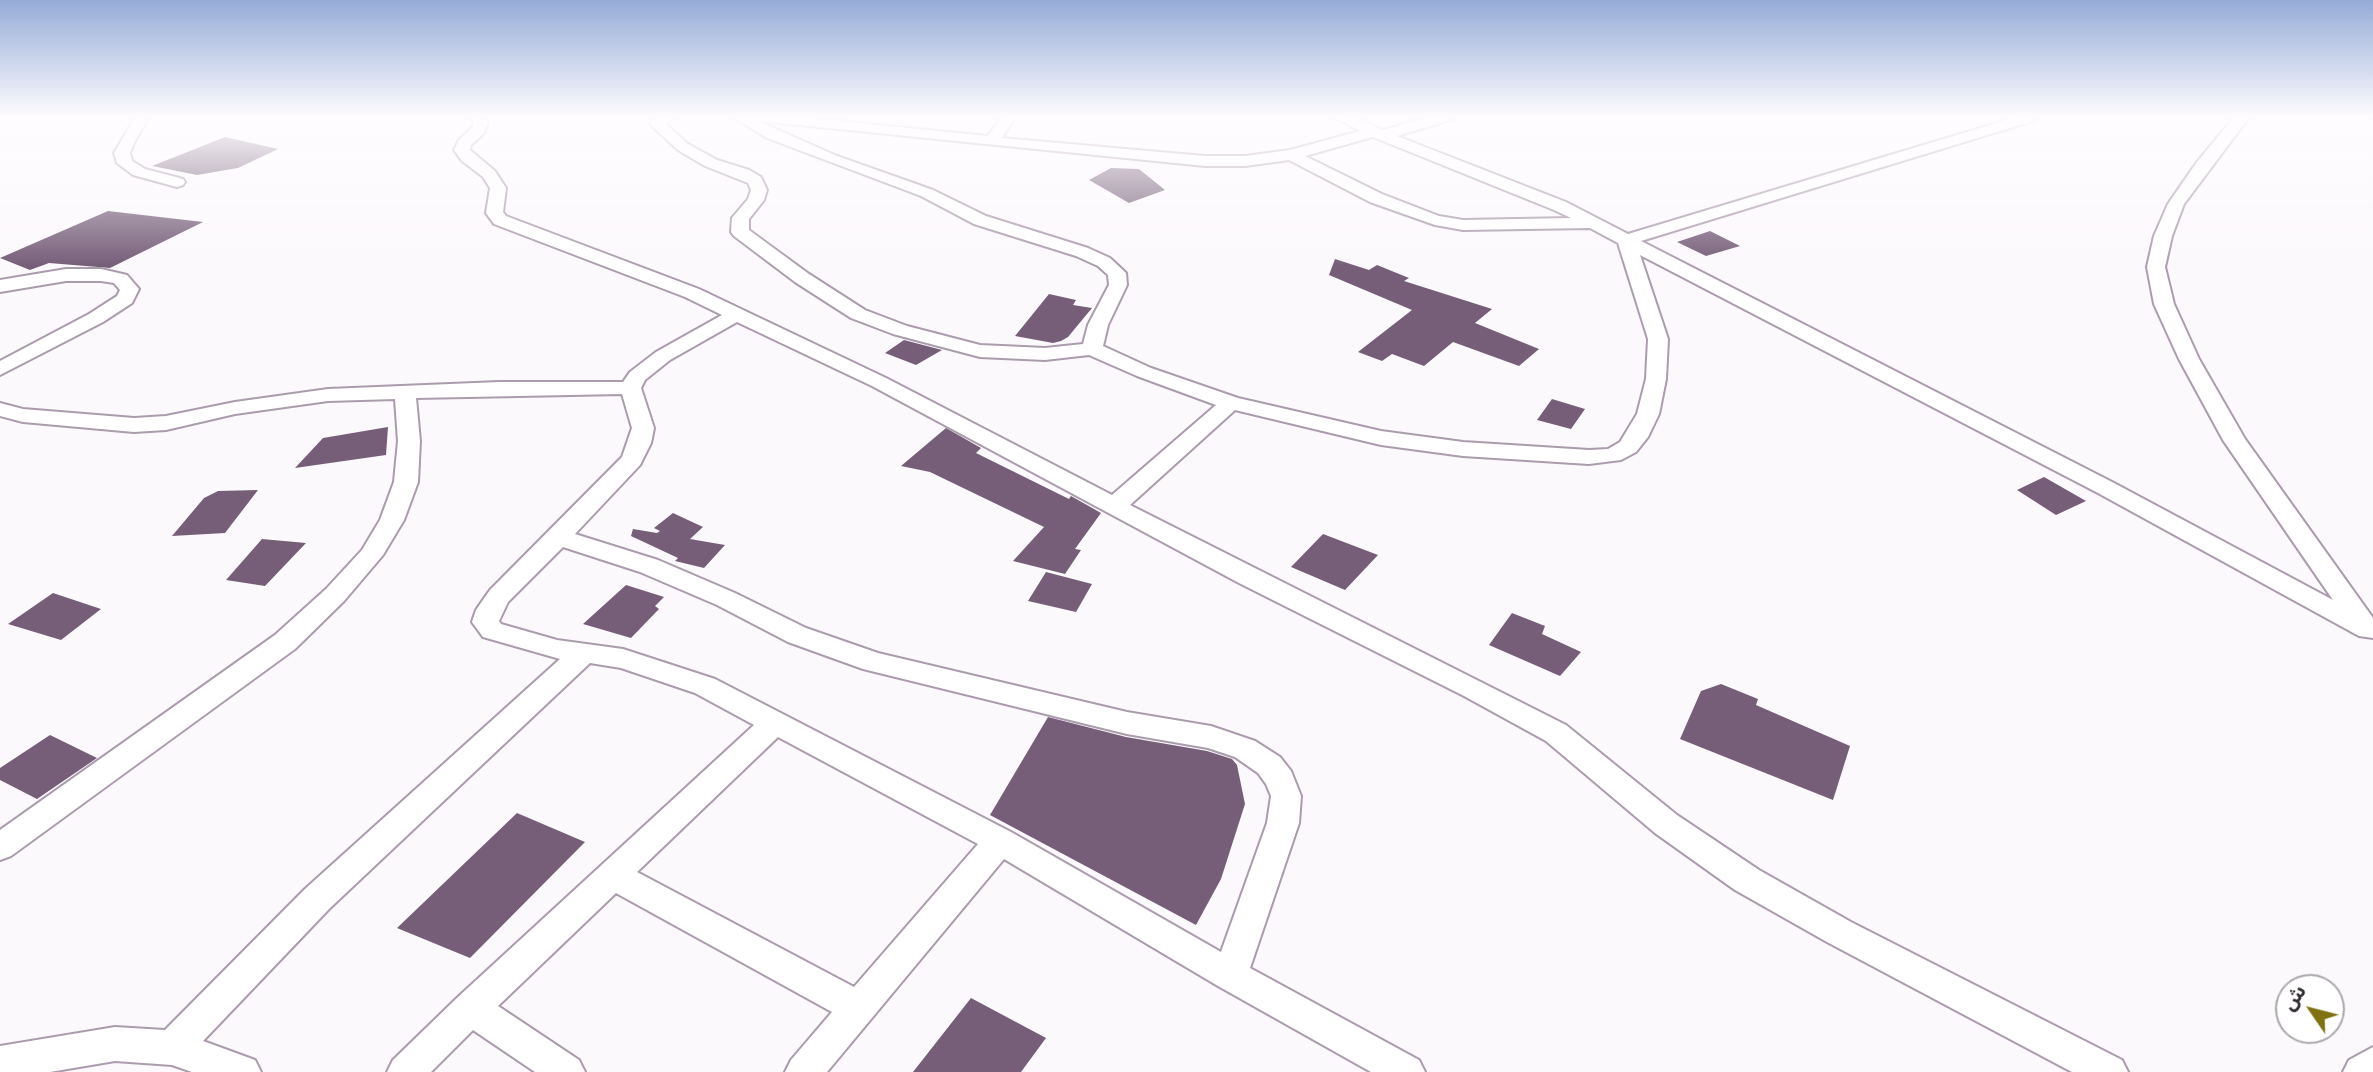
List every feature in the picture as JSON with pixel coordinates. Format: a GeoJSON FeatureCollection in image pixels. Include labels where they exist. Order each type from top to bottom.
{"type":"FeatureCollection","features":[{"type":"Feature","properties":{"kind":"street"},"geometry":{"type":"LineString","coordinates":[[130,166],[139,172],[177,182]]}},
{"type":"Feature","properties":{"kind":"street"},"geometry":{"type":"LineString","coordinates":[[479,166],[489,174],[498,188],[494,213],[500,220],[617,262],[737,314],[879,382],[1556,733],[1666,824],[1747,880],[1839,932],[2109,1072]]}},
{"type":"Feature","properties":{"kind":"street"},"geometry":{"type":"LineString","coordinates":[[723,166],[755,180],[759,190],[756,200],[741,218],[740,232],[802,278],[858,314],[900,330],[980,351],[1045,354],[1092,349],[1144,372],[1231,403],[1381,438],[1463,449],[1548,456],[1614,455],[1628,447],[1637,437],[1648,414],[1657,379],[1658,339],[1643,285],[1626,240]]}},
{"type":"Feature","properties":{"kind":"street"},"geometry":{"type":"LineString","coordinates":[[851,166],[927,193],[980,220],[1082,252],[1104,262],[1117,273],[1118,285],[1098,325],[1092,349]]}},
{"type":"Feature","properties":{"kind":"street"},"geometry":{"type":"LineString","coordinates":[[1313,166],[1376,198],[1435,220],[1462,225],[1591,223]]}},
{"type":"Feature","properties":{"kind":"street"},"geometry":{"type":"LineString","coordinates":[[1459,166],[1560,206],[2094,482],[2370,635]]}},
{"type":"Feature","properties":{"kind":"street"},"geometry":{"type":"LineString","coordinates":[[1626,240],[1870,166]]}},
{"type":"Feature","properties":{"kind":"street"},"geometry":{"type":"LineString","coordinates":[[2202,166],[2176,204],[2163,236],[2156,267],[2164,304],[2189,359],[2234,440],[2370,635]]}},
{"type":"Feature","properties":{"kind":"street"},"geometry":{"type":"LineString","coordinates":[[0,286],[66,275],[101,275],[120,279],[130,289],[125,299],[96,318],[0,369]]}},
{"type":"Feature","properties":{"kind":"street"},"geometry":{"type":"LineString","coordinates":[[737,314],[648,366],[637,376],[631,388],[643,428],[640,443],[617,478],[499,596],[489,610],[485,622],[492,631],[521,641],[623,659],[667,671],[705,686],[1000,841],[1230,975],[1406,1072]]}},
{"type":"Feature","properties":{"kind":"street"},"geometry":{"type":"LineString","coordinates":[[0,409],[23,415],[134,425],[166,423],[277,401],[328,395],[631,388]]}},
{"type":"Feature","properties":{"kind":"street"},"geometry":{"type":"LineString","coordinates":[[0,847],[285,642],[335,595],[362,565],[392,520],[406,482],[409,441],[405,392]]}},
{"type":"Feature","properties":{"kind":"street"},"geometry":{"type":"LineString","coordinates":[[1114,506],[1231,403]]}},
{"type":"Feature","properties":{"kind":"street"},"geometry":{"type":"LineString","coordinates":[[0,418],[23,415]]}},
{"type":"Feature","properties":{"kind":"street"},"geometry":{"type":"LineString","coordinates":[[559,537],[649,566],[726,599],[797,635],[873,662],[1127,723],[1211,737],[1245,749],[1269,765],[1280,779],[1286,796],[1283,822],[1230,975]]}},
{"type":"Feature","properties":{"kind":"street"},"geometry":{"type":"LineString","coordinates":[[172,1048],[326,890],[584,653]]}},
{"type":"Feature","properties":{"kind":"street"},"geometry":{"type":"LineString","coordinates":[[405,1072],[776,722]]}},
{"type":"Feature","properties":{"kind":"street"},"geometry":{"type":"LineString","coordinates":[[804,1072],[1000,841]]}},
{"type":"Feature","properties":{"kind":"street"},"geometry":{"type":"LineString","coordinates":[[613,875],[859,1007]]}},
{"type":"Feature","properties":{"kind":"street"},"geometry":{"type":"LineString","coordinates":[[471,1008],[566,1072]]}},
{"type":"Feature","properties":{"kind":"street"},"geometry":{"type":"LineString","coordinates":[[0,1063],[114,1044],[172,1048],[242,1072]]}},
{"type":"Feature","properties":{"kind":"street"},"geometry":{"type":"LineString","coordinates":[[2362,1072],[2373,1064]]}},
{"type":"Feature","properties":{"kind":"building"},"geometry":{"type":"Polygon","coordinates":[[[152,166],[242,166],[238,168],[197,175],[152,166]]]}},
{"type":"Feature","properties":{"kind":"building"},"geometry":{"type":"Polygon","coordinates":[[[1111,168],[1139,169],[1165,190],[1129,203],[1089,180],[1111,168]]]}},
{"type":"Feature","properties":{"kind":"building"},"geometry":{"type":"Polygon","coordinates":[[[108,211],[203,222],[110,268],[49,263],[30,270],[0,258],[108,211]]]}},
{"type":"Feature","properties":{"kind":"building"},"geometry":{"type":"Polygon","coordinates":[[[1710,231],[1740,246],[1706,256],[1677,242],[1710,231]]]}},
{"type":"Feature","properties":{"kind":"building"},"geometry":{"type":"Polygon","coordinates":[[[1335,259],[1369,270],[1377,265],[1409,278],[1404,281],[1492,309],[1475,323],[1539,349],[1519,366],[1453,342],[1424,366],[1392,354],[1382,361],[1358,352],[1412,310],[1329,275],[1335,259]]]}},
{"type":"Feature","properties":{"kind":"building"},"geometry":{"type":"Polygon","coordinates":[[[1049,294],[1076,300],[1073,305],[1092,308],[1068,337],[1061,341],[1053,343],[1015,336],[1049,294]]]}},
{"type":"Feature","properties":{"kind":"building"},"geometry":{"type":"Polygon","coordinates":[[[904,340],[942,350],[916,365],[885,353],[904,340]]]}},
{"type":"Feature","properties":{"kind":"building"},"geometry":{"type":"Polygon","coordinates":[[[1552,399],[1585,409],[1571,429],[1537,420],[1552,399]]]}},
{"type":"Feature","properties":{"kind":"building"},"geometry":{"type":"Polygon","coordinates":[[[388,427],[386,455],[295,468],[323,438],[388,427]]]}},
{"type":"Feature","properties":{"kind":"building"},"geometry":{"type":"Polygon","coordinates":[[[946,428],[981,448],[976,453],[1069,499],[1071,496],[1101,513],[1075,549],[1081,550],[1065,574],[1013,561],[1044,527],[930,472],[901,466],[946,428]]]}},
{"type":"Feature","properties":{"kind":"building"},"geometry":{"type":"Polygon","coordinates":[[[2044,477],[2086,501],[2056,515],[2017,490],[2044,477]]]}},
{"type":"Feature","properties":{"kind":"building"},"geometry":{"type":"Polygon","coordinates":[[[258,490],[225,533],[172,536],[204,498],[218,491],[258,490]]]}},
{"type":"Feature","properties":{"kind":"building"},"geometry":{"type":"Polygon","coordinates":[[[673,513],[703,527],[690,539],[725,545],[704,568],[675,561],[678,558],[631,536],[633,529],[657,533],[660,531],[654,528],[673,513]]]}},
{"type":"Feature","properties":{"kind":"building"},"geometry":{"type":"Polygon","coordinates":[[[1323,534],[1378,555],[1345,590],[1291,567],[1323,534]]]}},
{"type":"Feature","properties":{"kind":"building"},"geometry":{"type":"Polygon","coordinates":[[[262,539],[306,543],[265,586],[226,580],[262,539]]]}},
{"type":"Feature","properties":{"kind":"building"},"geometry":{"type":"Polygon","coordinates":[[[1046,572],[1092,584],[1076,612],[1028,601],[1046,572]]]}},
{"type":"Feature","properties":{"kind":"building"},"geometry":{"type":"Polygon","coordinates":[[[626,585],[664,597],[655,606],[659,609],[631,638],[583,624],[626,585]]]}},
{"type":"Feature","properties":{"kind":"building"},"geometry":{"type":"Polygon","coordinates":[[[53,593],[101,609],[61,640],[8,624],[53,593]]]}},
{"type":"Feature","properties":{"kind":"building"},"geometry":{"type":"Polygon","coordinates":[[[1512,613],[1545,626],[1542,634],[1581,652],[1560,676],[1489,645],[1512,613]]]}},
{"type":"Feature","properties":{"kind":"building"},"geometry":{"type":"Polygon","coordinates":[[[1721,684],[1758,699],[1756,705],[1850,746],[1833,800],[1680,739],[1701,691],[1721,684]]]}},
{"type":"Feature","properties":{"kind":"building"},"geometry":{"type":"Polygon","coordinates":[[[1048,717],[1126,737],[1207,751],[1232,759],[1237,765],[1245,804],[1221,879],[1196,925],[990,815],[1048,717]]]}},
{"type":"Feature","properties":{"kind":"building"},"geometry":{"type":"Polygon","coordinates":[[[50,735],[97,758],[37,799],[0,780],[0,768],[50,735]]]}},
{"type":"Feature","properties":{"kind":"building"},"geometry":{"type":"Polygon","coordinates":[[[517,813],[585,842],[470,958],[397,928],[517,813]]]}},
{"type":"Feature","properties":{"kind":"building"},"geometry":{"type":"Polygon","coordinates":[[[971,998],[1046,1038],[1021,1072],[913,1072],[971,998]]]}}]}
